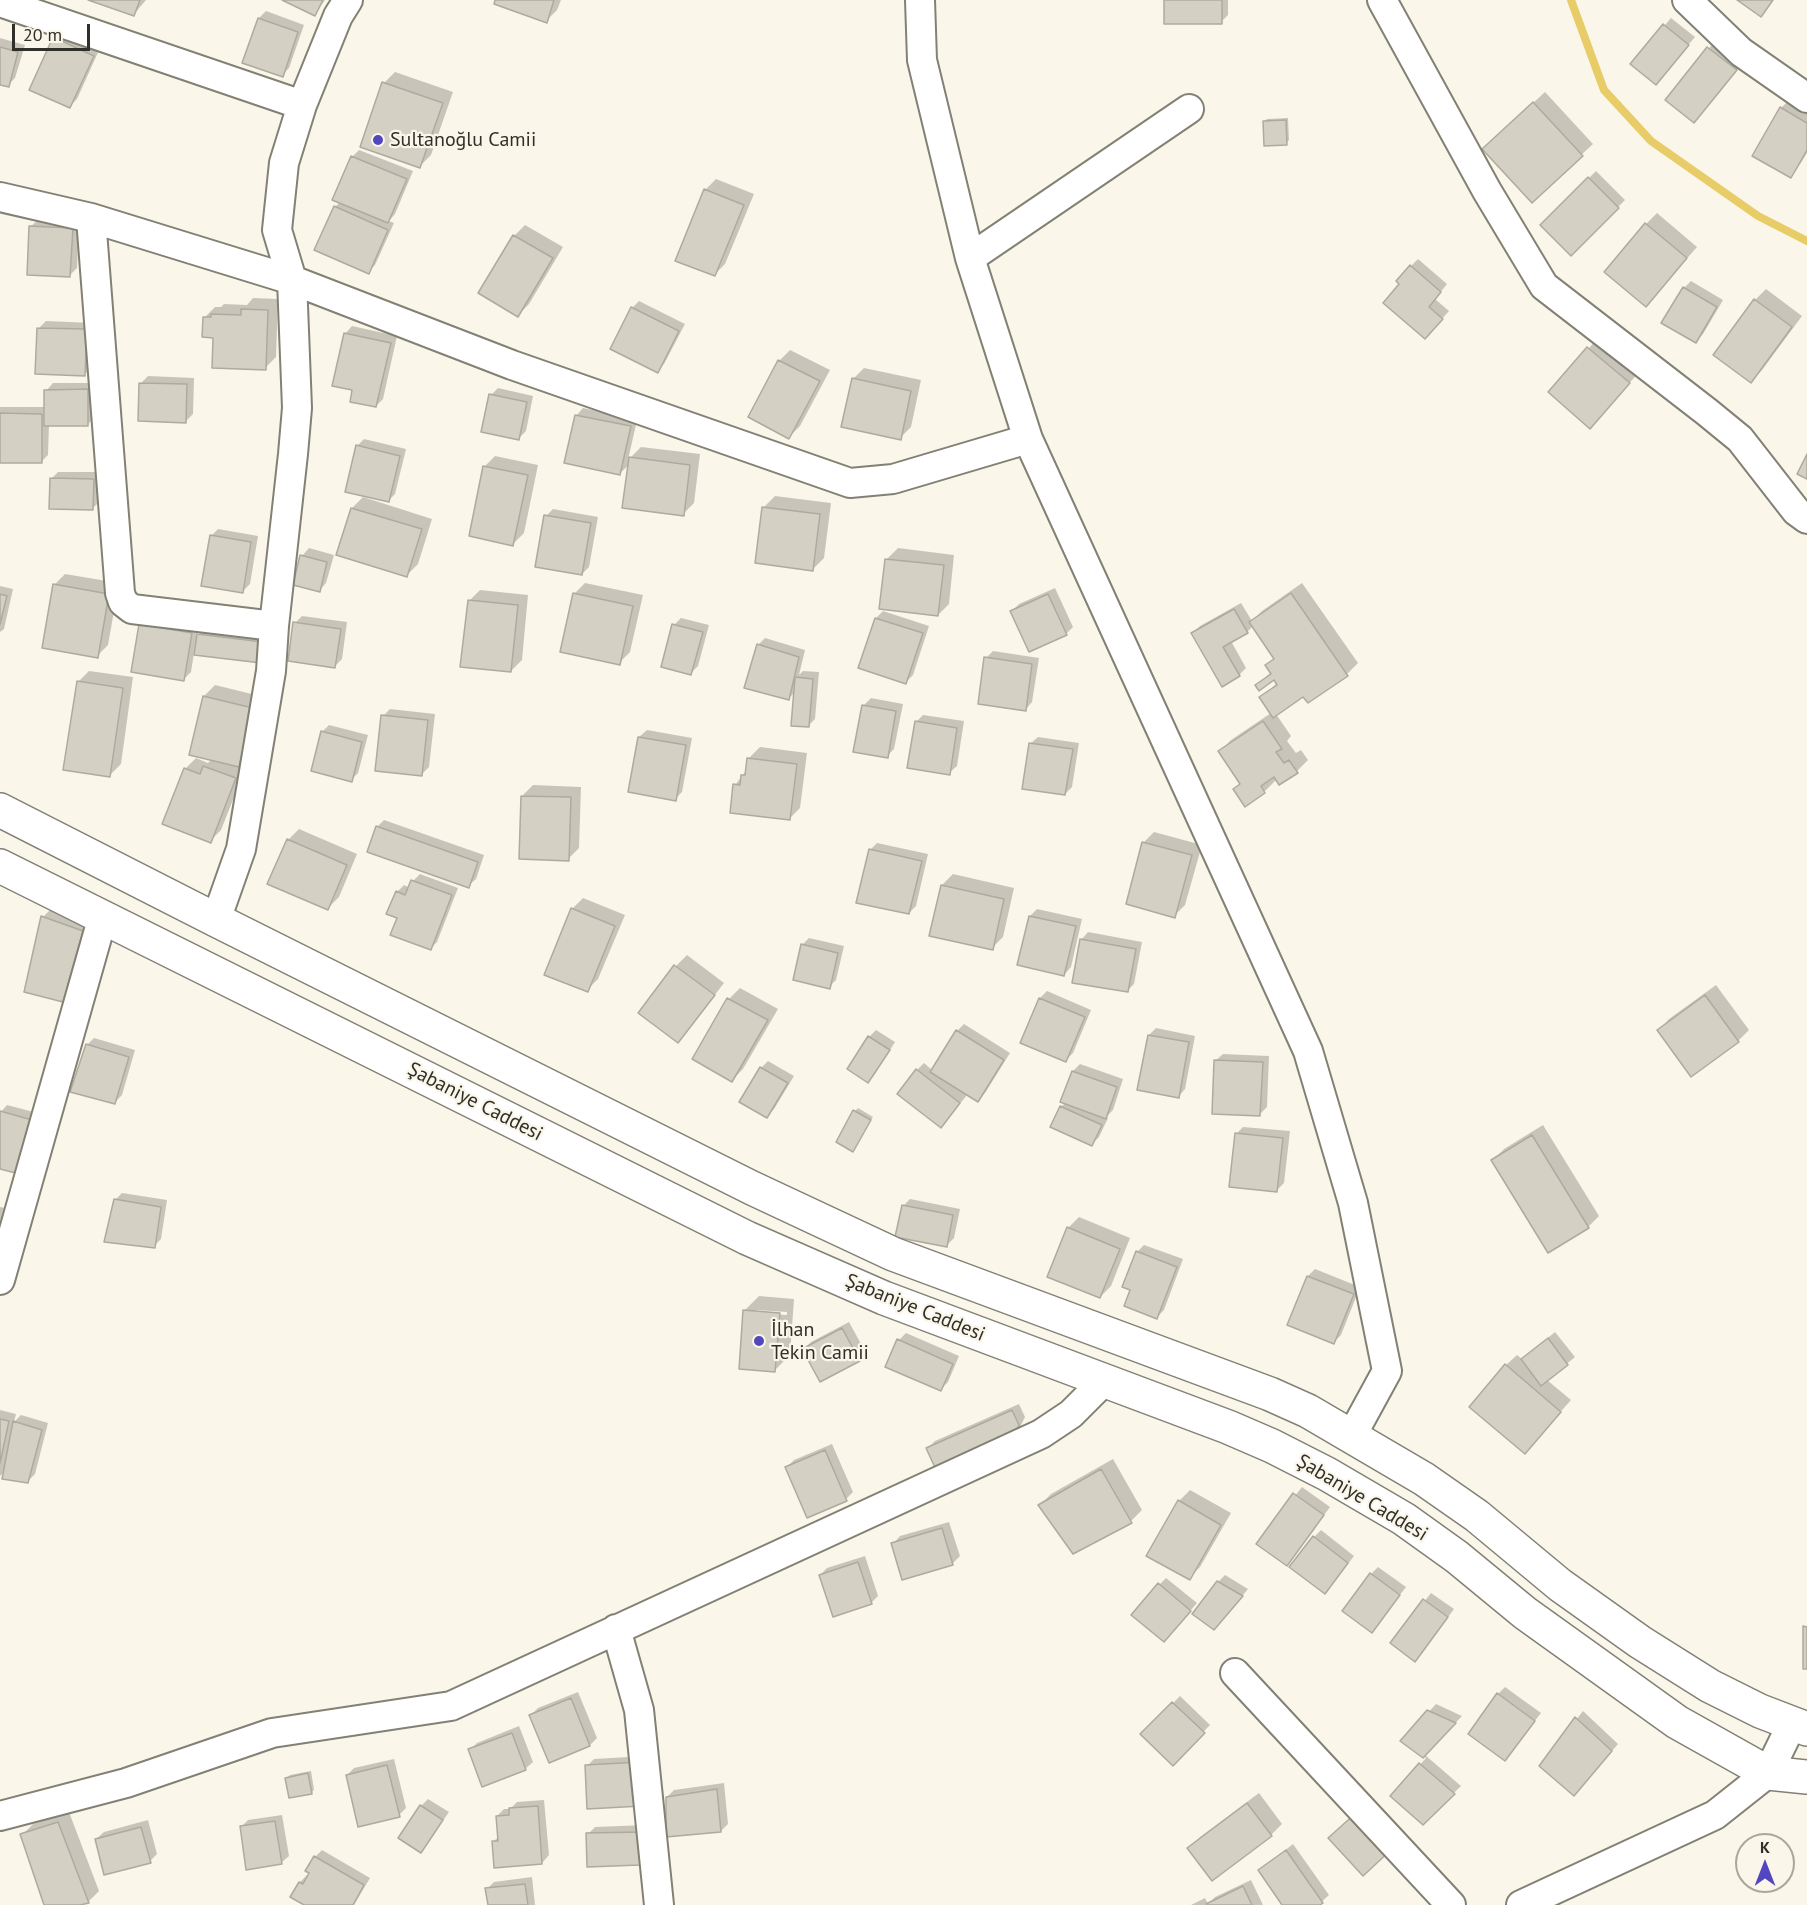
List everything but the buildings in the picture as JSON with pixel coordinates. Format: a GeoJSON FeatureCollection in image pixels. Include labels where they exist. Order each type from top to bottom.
{"type":"FeatureCollection","features":[{"type":"Feature","properties":{"kind":"highway"},"geometry":{"type":"LineString","coordinates":[[0,810],[752,1188],[893,1254],[1270,1394],[1308,1411],[1424,1479],[1468,1510],[1560,1585],[1640,1642],[1710,1686],[1799,1727]]}},
{"type":"Feature","properties":{"kind":"highway","name":"Şabaniye Caddesi"},"geometry":{"type":"LineString","coordinates":[[0,866],[747,1238],[884,1298],[1228,1427],[1328,1474],[1404,1519],[1457,1557],[1525,1613],[1677,1722],[1768,1773],[1807,1777]]}},
{"type":"Feature","properties":{"kind":"street"},"geometry":{"type":"LineString","coordinates":[[216,920],[241,849],[271,671],[297,408],[292,280],[277,230],[284,163],[302,105],[338,16],[348,0]]}},
{"type":"Feature","properties":{"kind":"street"},"geometry":{"type":"LineString","coordinates":[[920,0],[922,60],[970,258],[1028,439],[1308,1051],[1353,1203],[1386,1371],[1351,1437]]}},
{"type":"Feature","properties":{"kind":"street"},"geometry":{"type":"LineString","coordinates":[[1382,0],[1487,191],[1544,286],[1740,439],[1796,511],[1807,519]]}},
{"type":"Feature","properties":{"kind":"street"},"geometry":{"type":"LineString","coordinates":[[1687,0],[1741,52],[1807,98]]}},
{"type":"Feature","properties":{"kind":"street"},"geometry":{"type":"LineString","coordinates":[[0,2],[302,105]]}},
{"type":"Feature","properties":{"kind":"street"},"geometry":{"type":"LineString","coordinates":[[970,258],[1189,109]]}},
{"type":"Feature","properties":{"kind":"street"},"geometry":{"type":"LineString","coordinates":[[0,197],[91,218],[292,280],[512,365],[850,483],[893,479],[1028,439]]}},
{"type":"Feature","properties":{"kind":"street"},"geometry":{"type":"LineString","coordinates":[[91,218],[120,593],[123,602],[132,609],[274,626]]}},
{"type":"Feature","properties":{"kind":"street"},"geometry":{"type":"LineString","coordinates":[[0,1280],[103,916]]}},
{"type":"Feature","properties":{"kind":"street"},"geometry":{"type":"LineString","coordinates":[[0,1816],[126,1783],[272,1733],[451,1706],[1041,1434],[1071,1414],[1104,1381]]}},
{"type":"Feature","properties":{"kind":"street"},"geometry":{"type":"LineString","coordinates":[[616,1629],[639,1710],[659,1905]]}},
{"type":"Feature","properties":{"kind":"street"},"geometry":{"type":"LineString","coordinates":[[1235,1673],[1451,1905]]}},
{"type":"Feature","properties":{"kind":"street"},"geometry":{"type":"LineString","coordinates":[[1521,1905],[1715,1815],[1768,1773],[1799,1727]]}},
{"type":"Feature","properties":{"kind":"waterway"},"geometry":{"type":"LineString","coordinates":[[1571,0],[1604,90],[1651,141],[1758,216],[1807,241]]}},
{"type":"Feature","properties":{"kind":"place","name":"Sultanoğlu Camii"},"geometry":{"type":"Point","coordinates":[378,140]}},
{"type":"Feature","properties":{"kind":"place","name":"İlhan Tekin Camii"},"geometry":{"type":"Point","coordinates":[759,1341]}}]}
